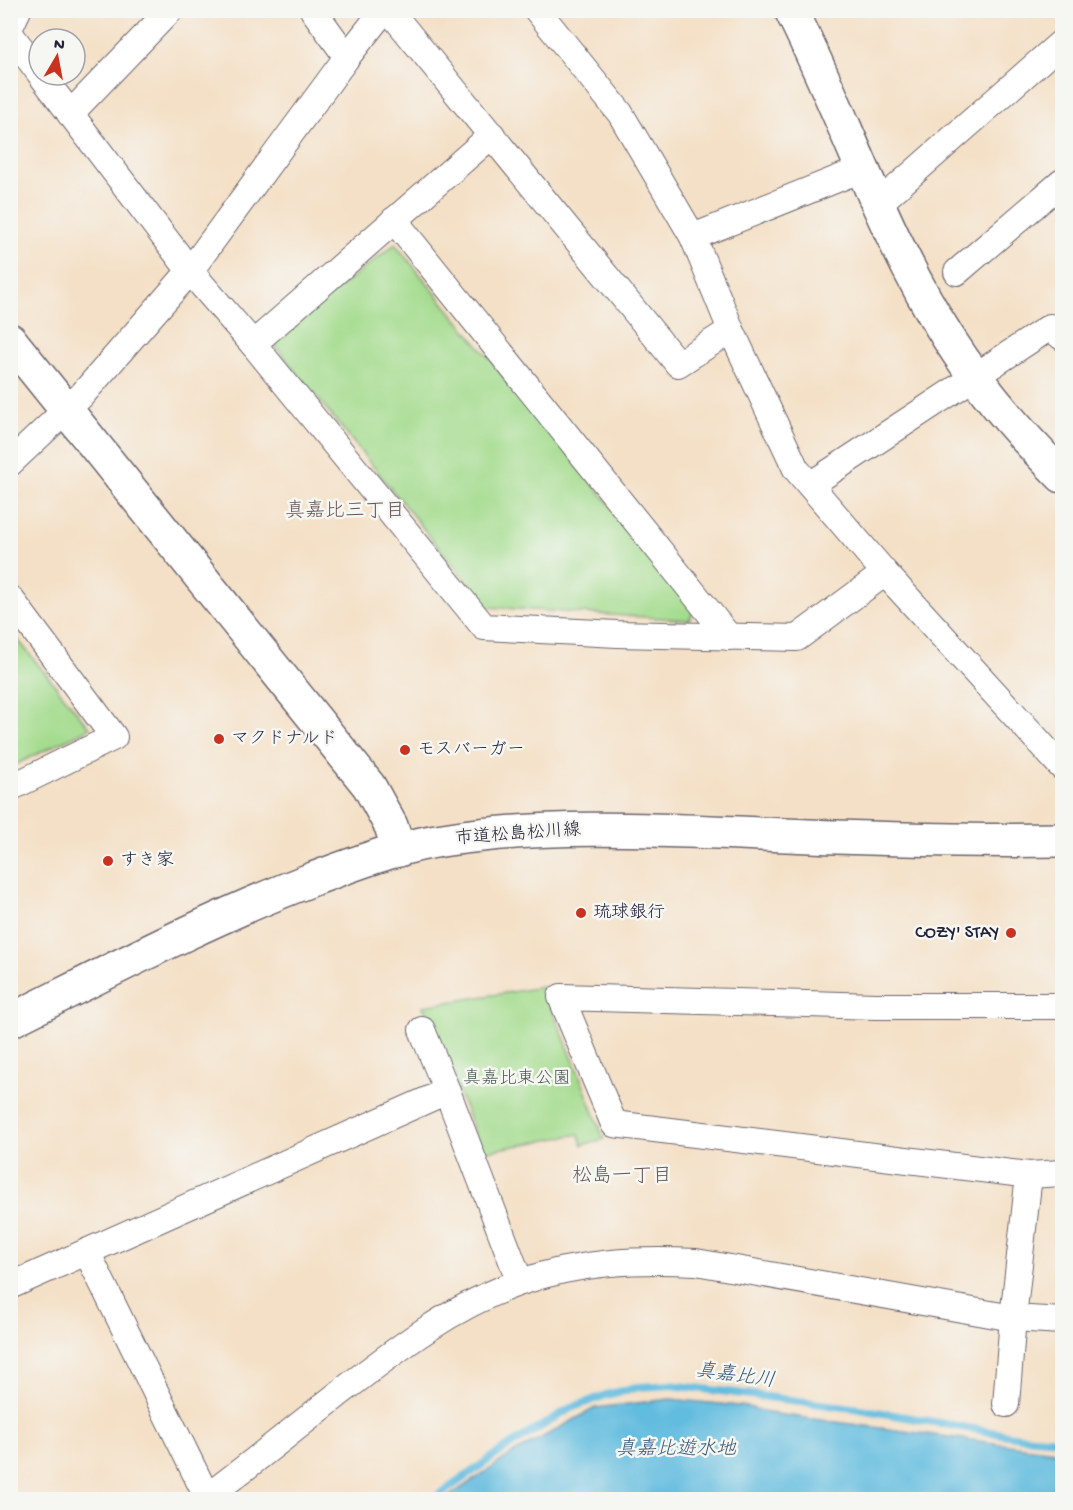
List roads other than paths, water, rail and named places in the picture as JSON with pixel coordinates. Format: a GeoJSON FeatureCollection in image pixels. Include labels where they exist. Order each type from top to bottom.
{"type":"FeatureCollection","features":[{"type":"Feature","properties":{"kind":"street"},"geometry":{"type":"LineString","coordinates":[[10,27],[18,10]]}},
{"type":"Feature","properties":{"kind":"street"},"geometry":{"type":"LineString","coordinates":[[70,114],[170,10]]}},
{"type":"Feature","properties":{"kind":"street"},"geometry":{"type":"LineString","coordinates":[[313,10],[346,57]]}},
{"type":"Feature","properties":{"kind":"street"},"geometry":{"type":"LineString","coordinates":[[10,463],[67,410],[190,271],[346,57],[384,10]]}},
{"type":"Feature","properties":{"kind":"street"},"geometry":{"type":"LineString","coordinates":[[389,10],[678,364],[731,330]]}},
{"type":"Feature","properties":{"kind":"street"},"geometry":{"type":"LineString","coordinates":[[537,10],[620,113],[693,237],[731,330],[796,469],[885,573],[1062,767]]}},
{"type":"Feature","properties":{"kind":"street"},"geometry":{"type":"LineString","coordinates":[[791,10],[826,82],[878,204],[914,278],[948,338],[974,376],[1033,447],[1062,476]]}},
{"type":"Feature","properties":{"kind":"street"},"geometry":{"type":"LineString","coordinates":[[10,34],[27,57]]}},
{"type":"Feature","properties":{"kind":"street"},"geometry":{"type":"LineString","coordinates":[[878,204],[1062,42]]}},
{"type":"Feature","properties":{"kind":"street"},"geometry":{"type":"LineString","coordinates":[[50,87],[190,271],[484,627],[617,634],[797,638],[885,573]]}},
{"type":"Feature","properties":{"kind":"street"},"geometry":{"type":"LineString","coordinates":[[253,345],[492,135]]}},
{"type":"Feature","properties":{"kind":"street"},"geometry":{"type":"LineString","coordinates":[[693,237],[862,169]]}},
{"type":"Feature","properties":{"kind":"street"},"geometry":{"type":"LineString","coordinates":[[957,272],[1062,182]]}},
{"type":"Feature","properties":{"kind":"street"},"geometry":{"type":"LineString","coordinates":[[394,220],[729,637]]}},
{"type":"Feature","properties":{"kind":"street"},"geometry":{"type":"LineString","coordinates":[[810,485],[1050,327],[1062,337]]}},
{"type":"Feature","properties":{"kind":"street"},"geometry":{"type":"LineString","coordinates":[[10,340],[369,786],[391,826],[399,850]]}},
{"type":"Feature","properties":{"kind":"street"},"geometry":{"type":"LineString","coordinates":[[10,598],[114,737],[10,789]]}},
{"type":"Feature","properties":{"kind":"street","name":"市道松島松川線"},"geometry":{"type":"LineString","coordinates":[[10,1021],[192,929],[267,896],[353,864],[399,850],[448,839],[495,834],[617,830],[906,839],[1062,840]]}},
{"type":"Feature","properties":{"kind":"street"},"geometry":{"type":"LineString","coordinates":[[1062,1006],[876,1006],[561,997],[614,1124],[1029,1174],[1062,1173]]}},
{"type":"Feature","properties":{"kind":"street"},"geometry":{"type":"LineString","coordinates":[[422,1030],[520,1282]]}},
{"type":"Feature","properties":{"kind":"street"},"geometry":{"type":"LineString","coordinates":[[10,1286],[447,1091]]}},
{"type":"Feature","properties":{"kind":"street"},"geometry":{"type":"LineString","coordinates":[[1006,1404],[1029,1174]]}},
{"type":"Feature","properties":{"kind":"street"},"geometry":{"type":"LineString","coordinates":[[87,1252],[205,1498],[404,1344],[441,1320],[520,1282],[558,1271],[595,1264],[658,1260],[696,1262],[1013,1318],[1062,1321]]}},
{"type":"Feature","properties":{"kind":"water","name":"真嘉比遊水地"},"geometry":{"type":"Polygon","coordinates":[[[670,1399],[749,1407],[768,1413],[1062,1452],[1062,1499],[445,1499],[509,1456],[595,1408],[670,1399]]]}},
{"type":"Feature","properties":{"kind":"waterway","name":"真嘉比川"},"geometry":{"type":"LineString","coordinates":[[432,1500],[504,1449],[571,1408],[606,1395],[638,1387],[671,1385],[712,1390],[860,1409],[1019,1437],[1062,1440]]}},
{"type":"Feature","properties":{"kind":"place","name":"マクドナルド"},"geometry":{"type":"Point","coordinates":[219,739]}},
{"type":"Feature","properties":{"kind":"place","name":"モスバーガー"},"geometry":{"type":"Point","coordinates":[405,750]}},
{"type":"Feature","properties":{"kind":"place","name":"すき家"},"geometry":{"type":"Point","coordinates":[108,861]}},
{"type":"Feature","properties":{"kind":"place","name":"琉球銀行"},"geometry":{"type":"Point","coordinates":[581,913]}},
{"type":"Feature","properties":{"kind":"place","name":"COZY' STAY"},"geometry":{"type":"Point","coordinates":[1011,933]}},
{"type":"Feature","properties":{"kind":"district","name":"真嘉比三丁目"},"geometry":{"type":"Point","coordinates":[345,512]}},
{"type":"Feature","properties":{"kind":"district","name":"松島一丁目"},"geometry":{"type":"Point","coordinates":[622,1177]}},
{"type":"Feature","properties":{"kind":"park label","name":"真嘉比東公園"},"geometry":{"type":"Point","coordinates":[517,1079]}}]}
